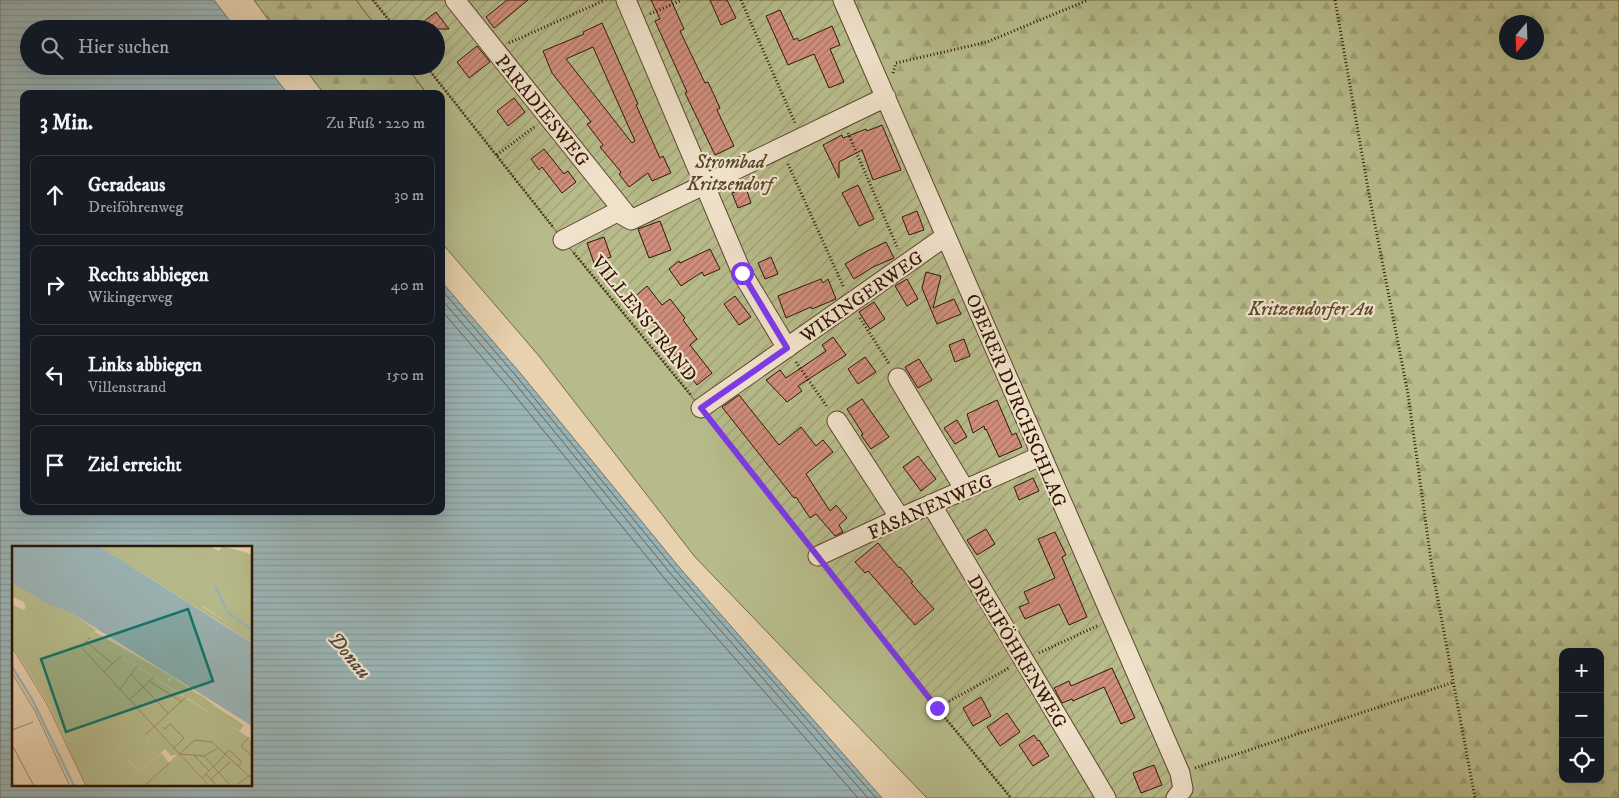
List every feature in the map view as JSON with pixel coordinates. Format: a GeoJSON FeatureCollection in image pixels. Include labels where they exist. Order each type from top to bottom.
{"type":"FeatureCollection","features":[{"type":"Feature","properties":{"kind":"street","name":"PARADIESWEG"},"geometry":{"type":"LineString","coordinates":[[455,0],[630,220]]}},
{"type":"Feature","properties":{"kind":"street"},"geometry":{"type":"LineString","coordinates":[[626,0],[742,273],[787,348]]}},
{"type":"Feature","properties":{"kind":"street","name":"OBERER DURCHSCHLAG"},"geometry":{"type":"LineString","coordinates":[[842,0],[1180,773],[1184,789],[1176,798]]}},
{"type":"Feature","properties":{"kind":"street"},"geometry":{"type":"LineString","coordinates":[[563,240],[617,212],[630,220],[886,97]]}},
{"type":"Feature","properties":{"kind":"street","name":"WIKINGERWEG"},"geometry":{"type":"LineString","coordinates":[[701,408],[946,236]]}},
{"type":"Feature","properties":{"kind":"street"},"geometry":{"type":"LineString","coordinates":[[898,378],[965,490]]}},
{"type":"Feature","properties":{"kind":"street"},"geometry":{"type":"LineString","coordinates":[[837,421],[900,518]]}},
{"type":"Feature","properties":{"kind":"street","name":"FASANENWEG"},"geometry":{"type":"LineString","coordinates":[[818,556],[1041,456]]}},
{"type":"Feature","properties":{"kind":"street","name":"DREIFÖHRENWEG"},"geometry":{"type":"LineString","coordinates":[[931,504],[1106,798]]}},
{"type":"Feature","properties":{"kind":"path"},"geometry":{"type":"LineString","coordinates":[[374,0],[389,20]]}},
{"type":"Feature","properties":{"kind":"path"},"geometry":{"type":"LineString","coordinates":[[494,49],[605,0]]}},
{"type":"Feature","properties":{"kind":"path"},"geometry":{"type":"LineString","coordinates":[[636,20],[682,0]]}},
{"type":"Feature","properties":{"kind":"path"},"geometry":{"type":"LineString","coordinates":[[741,0],[802,137]]}},
{"type":"Feature","properties":{"kind":"path"},"geometry":{"type":"LineString","coordinates":[[886,97],[896,63],[988,42],[1088,0]]}},
{"type":"Feature","properties":{"kind":"path"},"geometry":{"type":"LineString","coordinates":[[1335,0],[1369,194],[1408,394],[1432,568],[1475,798]]}},
{"type":"Feature","properties":{"kind":"path","name":"VILLENSTRAND"},"geometry":{"type":"LineString","coordinates":[[433,75],[563,240],[701,408],[931,700],[1011,798]]}},
{"type":"Feature","properties":{"kind":"path"},"geometry":{"type":"LineString","coordinates":[[498,155],[549,116]]}},
{"type":"Feature","properties":{"kind":"path"},"geometry":{"type":"LineString","coordinates":[[842,119],[905,265]]}},
{"type":"Feature","properties":{"kind":"path"},"geometry":{"type":"LineString","coordinates":[[780,147],[850,303],[898,378]]}},
{"type":"Feature","properties":{"kind":"path"},"geometry":{"type":"LineString","coordinates":[[787,348],[837,421]]}},
{"type":"Feature","properties":{"kind":"path"},"geometry":{"type":"LineString","coordinates":[[1180,773],[1454,682]]}},
{"type":"Feature","properties":{"kind":"green space"},"geometry":{"type":"Polygon","coordinates":[[[254,0],[356,0],[371,20],[268,20],[254,0]]]}},
{"type":"Feature","properties":{"kind":"green space"},"geometry":{"type":"Polygon","coordinates":[[[356,0],[373,0],[389,20],[371,20],[356,0]]]}},
{"type":"Feature","properties":{"kind":"green space","name":"Strombad Kritzendorf"},"geometry":{"type":"Polygon","coordinates":[[[373,0],[843,0],[1180,773],[1176,798],[1011,798],[937,708],[701,408],[563,240],[433,75],[445,75],[445,20],[389,20],[373,0]]]}},
{"type":"Feature","properties":{"kind":"green space","name":"Kritzendorfer Au"},"geometry":{"type":"Polygon","coordinates":[[[843,0],[1619,0],[1619,798],[1176,798],[843,0]]]}},
{"type":"Feature","properties":{"kind":"green space"},"geometry":{"type":"Polygon","coordinates":[[[310,75],[413,75],[424,90],[321,90],[310,75]]]}},
{"type":"Feature","properties":{"kind":"green space"},"geometry":{"type":"Polygon","coordinates":[[[413,75],[433,75],[445,90],[424,90],[413,75]]]}},
{"type":"Feature","properties":{"kind":"green space"},"geometry":{"type":"Polygon","coordinates":[[[445,90],[563,240],[701,408],[937,708],[1011,798],[927,798],[695,557],[539,356],[445,247],[445,90]]]}},
{"type":"Feature","properties":{"kind":"water","name":"Donau"},"geometry":{"type":"Polygon","coordinates":[[[0,0],[214,0],[229,20],[20,20],[20,75],[273,75],[285,90],[20,90],[20,515],[445,515],[445,286],[521,374],[679,567],[882,798],[0,798],[0,0]]]}},
{"type":"Feature","properties":{"kind":"building"},"geometry":{"type":"Polygon","coordinates":[[[507,0],[528,0],[494,28],[486,17],[507,0]]]}},
{"type":"Feature","properties":{"kind":"building"},"geometry":{"type":"Polygon","coordinates":[[[651,0],[671,0],[684,29],[680,31],[705,83],[708,82],[720,108],[717,110],[734,146],[715,155],[685,93],[687,92],[655,21],[660,19],[651,0]]]}},
{"type":"Feature","properties":{"kind":"building"},"geometry":{"type":"Polygon","coordinates":[[[710,0],[727,0],[736,18],[721,25],[710,0]]]}},
{"type":"Feature","properties":{"kind":"building"},"geometry":{"type":"Polygon","coordinates":[[[780,10],[794,40],[797,38],[799,41],[832,26],[840,45],[830,49],[844,82],[829,88],[814,54],[788,65],[766,16],[780,10]]]}},
{"type":"Feature","properties":{"kind":"building"},"geometry":{"type":"Polygon","coordinates":[[[436,12],[442,20],[426,20],[436,12]]]}},
{"type":"Feature","properties":{"kind":"building"},"geometry":{"type":"Polygon","coordinates":[[[602,23],[660,158],[663,156],[671,173],[652,181],[648,173],[629,187],[619,174],[621,172],[600,147],[603,145],[587,124],[591,122],[552,73],[543,51],[584,34],[583,32],[602,23]],[[593,47],[566,59],[632,143],[635,141],[593,47]]]}},
{"type":"Feature","properties":{"kind":"building"},"geometry":{"type":"Polygon","coordinates":[[[477,46],[490,62],[469,78],[457,62],[477,46]]]}},
{"type":"Feature","properties":{"kind":"building"},"geometry":{"type":"Polygon","coordinates":[[[514,98],[525,112],[508,126],[497,111],[514,98]]]}},
{"type":"Feature","properties":{"kind":"building"},"geometry":{"type":"Polygon","coordinates":[[[882,125],[901,170],[873,180],[862,150],[839,162],[839,178],[823,145],[842,135],[843,138],[882,125]]]}},
{"type":"Feature","properties":{"kind":"building"},"geometry":{"type":"Polygon","coordinates":[[[544,149],[564,174],[568,171],[576,182],[562,193],[542,167],[539,170],[531,159],[544,149]]]}},
{"type":"Feature","properties":{"kind":"building"},"geometry":{"type":"Polygon","coordinates":[[[858,185],[874,219],[859,226],[842,193],[858,185]]]}},
{"type":"Feature","properties":{"kind":"building"},"geometry":{"type":"Polygon","coordinates":[[[746,188],[751,203],[738,208],[732,193],[746,188]]]}},
{"type":"Feature","properties":{"kind":"building"},"geometry":{"type":"Polygon","coordinates":[[[917,211],[924,230],[909,235],[902,217],[917,211]]]}},
{"type":"Feature","properties":{"kind":"building"},"geometry":{"type":"Polygon","coordinates":[[[660,221],[671,250],[649,258],[638,229],[660,221]]]}},
{"type":"Feature","properties":{"kind":"building"},"geometry":{"type":"Polygon","coordinates":[[[604,237],[611,257],[594,263],[587,243],[604,237]]]}},
{"type":"Feature","properties":{"kind":"building"},"geometry":{"type":"Polygon","coordinates":[[[886,242],[894,258],[873,267],[854,279],[845,264],[886,242]]]}},
{"type":"Feature","properties":{"kind":"building"},"geometry":{"type":"Polygon","coordinates":[[[710,249],[720,269],[704,276],[702,272],[681,286],[669,269],[679,261],[680,263],[710,249]]]}},
{"type":"Feature","properties":{"kind":"building"},"geometry":{"type":"Polygon","coordinates":[[[771,257],[778,274],[765,279],[758,263],[771,257]]]}},
{"type":"Feature","properties":{"kind":"building"},"geometry":{"type":"Polygon","coordinates":[[[926,272],[941,276],[933,308],[954,299],[961,314],[937,324],[922,288],[926,272]]]}},
{"type":"Feature","properties":{"kind":"building"},"geometry":{"type":"Polygon","coordinates":[[[821,279],[823,283],[828,279],[836,299],[786,318],[778,296],[821,279]]]}},
{"type":"Feature","properties":{"kind":"building"},"geometry":{"type":"Polygon","coordinates":[[[907,279],[918,299],[907,306],[895,286],[907,279]]]}},
{"type":"Feature","properties":{"kind":"building"},"geometry":{"type":"Polygon","coordinates":[[[647,286],[662,305],[670,299],[685,318],[683,320],[697,339],[690,345],[712,373],[697,385],[668,347],[670,346],[642,311],[640,313],[630,301],[647,286]]]}},
{"type":"Feature","properties":{"kind":"building"},"geometry":{"type":"Polygon","coordinates":[[[735,296],[751,317],[739,325],[724,304],[735,296]]]}},
{"type":"Feature","properties":{"kind":"building"},"geometry":{"type":"Polygon","coordinates":[[[874,302],[885,319],[870,329],[859,312],[874,302]]]}},
{"type":"Feature","properties":{"kind":"building"},"geometry":{"type":"Polygon","coordinates":[[[833,337],[846,355],[798,386],[802,391],[787,402],[766,380],[780,370],[786,378],[826,351],[822,345],[833,337]]]}},
{"type":"Feature","properties":{"kind":"building"},"geometry":{"type":"Polygon","coordinates":[[[964,339],[970,356],[955,362],[949,345],[964,339]]]}},
{"type":"Feature","properties":{"kind":"building"},"geometry":{"type":"Polygon","coordinates":[[[865,357],[876,372],[858,384],[848,369],[865,357]]]}},
{"type":"Feature","properties":{"kind":"building"},"geometry":{"type":"Polygon","coordinates":[[[919,359],[932,380],[918,388],[905,367],[919,359]]]}},
{"type":"Feature","properties":{"kind":"building"},"geometry":{"type":"Polygon","coordinates":[[[739,395],[779,445],[801,427],[816,446],[823,440],[833,452],[806,474],[830,511],[836,505],[847,518],[839,525],[843,532],[835,536],[816,514],[810,518],[796,497],[794,498],[722,407],[739,395]]]}},
{"type":"Feature","properties":{"kind":"building"},"geometry":{"type":"Polygon","coordinates":[[[862,399],[889,437],[871,449],[847,409],[862,399]]]}},
{"type":"Feature","properties":{"kind":"building"},"geometry":{"type":"Polygon","coordinates":[[[997,400],[1012,435],[1016,433],[1022,447],[999,457],[984,426],[973,433],[967,414],[997,400]]]}},
{"type":"Feature","properties":{"kind":"building"},"geometry":{"type":"Polygon","coordinates":[[[957,420],[967,437],[955,444],[944,428],[957,420]]]}},
{"type":"Feature","properties":{"kind":"building"},"geometry":{"type":"Polygon","coordinates":[[[918,456],[936,479],[921,491],[903,467],[918,456]]]}},
{"type":"Feature","properties":{"kind":"building"},"geometry":{"type":"Polygon","coordinates":[[[1033,478],[1039,491],[1019,500],[1014,487],[1033,478]]]}},
{"type":"Feature","properties":{"kind":"building"},"geometry":{"type":"Polygon","coordinates":[[[986,529],[995,544],[977,555],[967,540],[986,529]]]}},
{"type":"Feature","properties":{"kind":"building"},"geometry":{"type":"Polygon","coordinates":[[[1055,532],[1066,555],[1062,557],[1087,617],[1069,625],[1059,604],[1025,619],[1019,607],[1029,603],[1024,592],[1055,578],[1038,539],[1055,532]]]}},
{"type":"Feature","properties":{"kind":"building"},"geometry":{"type":"Polygon","coordinates":[[[878,543],[934,609],[915,625],[868,571],[865,573],[855,562],[878,543]]]}},
{"type":"Feature","properties":{"kind":"building"},"geometry":{"type":"Polygon","coordinates":[[[1112,668],[1135,718],[1121,724],[1104,687],[1073,701],[1072,699],[1062,703],[1054,688],[1069,681],[1071,686],[1112,668]]]}},
{"type":"Feature","properties":{"kind":"building"},"geometry":{"type":"Polygon","coordinates":[[[981,697],[991,716],[973,726],[963,708],[981,697]]]}},
{"type":"Feature","properties":{"kind":"building"},"geometry":{"type":"Polygon","coordinates":[[[1007,713],[1020,732],[1000,746],[987,727],[1007,713]]]}},
{"type":"Feature","properties":{"kind":"building"},"geometry":{"type":"Polygon","coordinates":[[[1034,735],[1049,756],[1033,766],[1019,745],[1034,735]]]}},
{"type":"Feature","properties":{"kind":"building"},"geometry":{"type":"Polygon","coordinates":[[[1154,765],[1162,785],[1141,793],[1133,773],[1154,765]]]}},
{"type":"Feature","properties":{"kind":"route"},"geometry":{"type":"LineString","coordinates":[[742,273],[787,348],[701,408],[937,708]]}}]}
